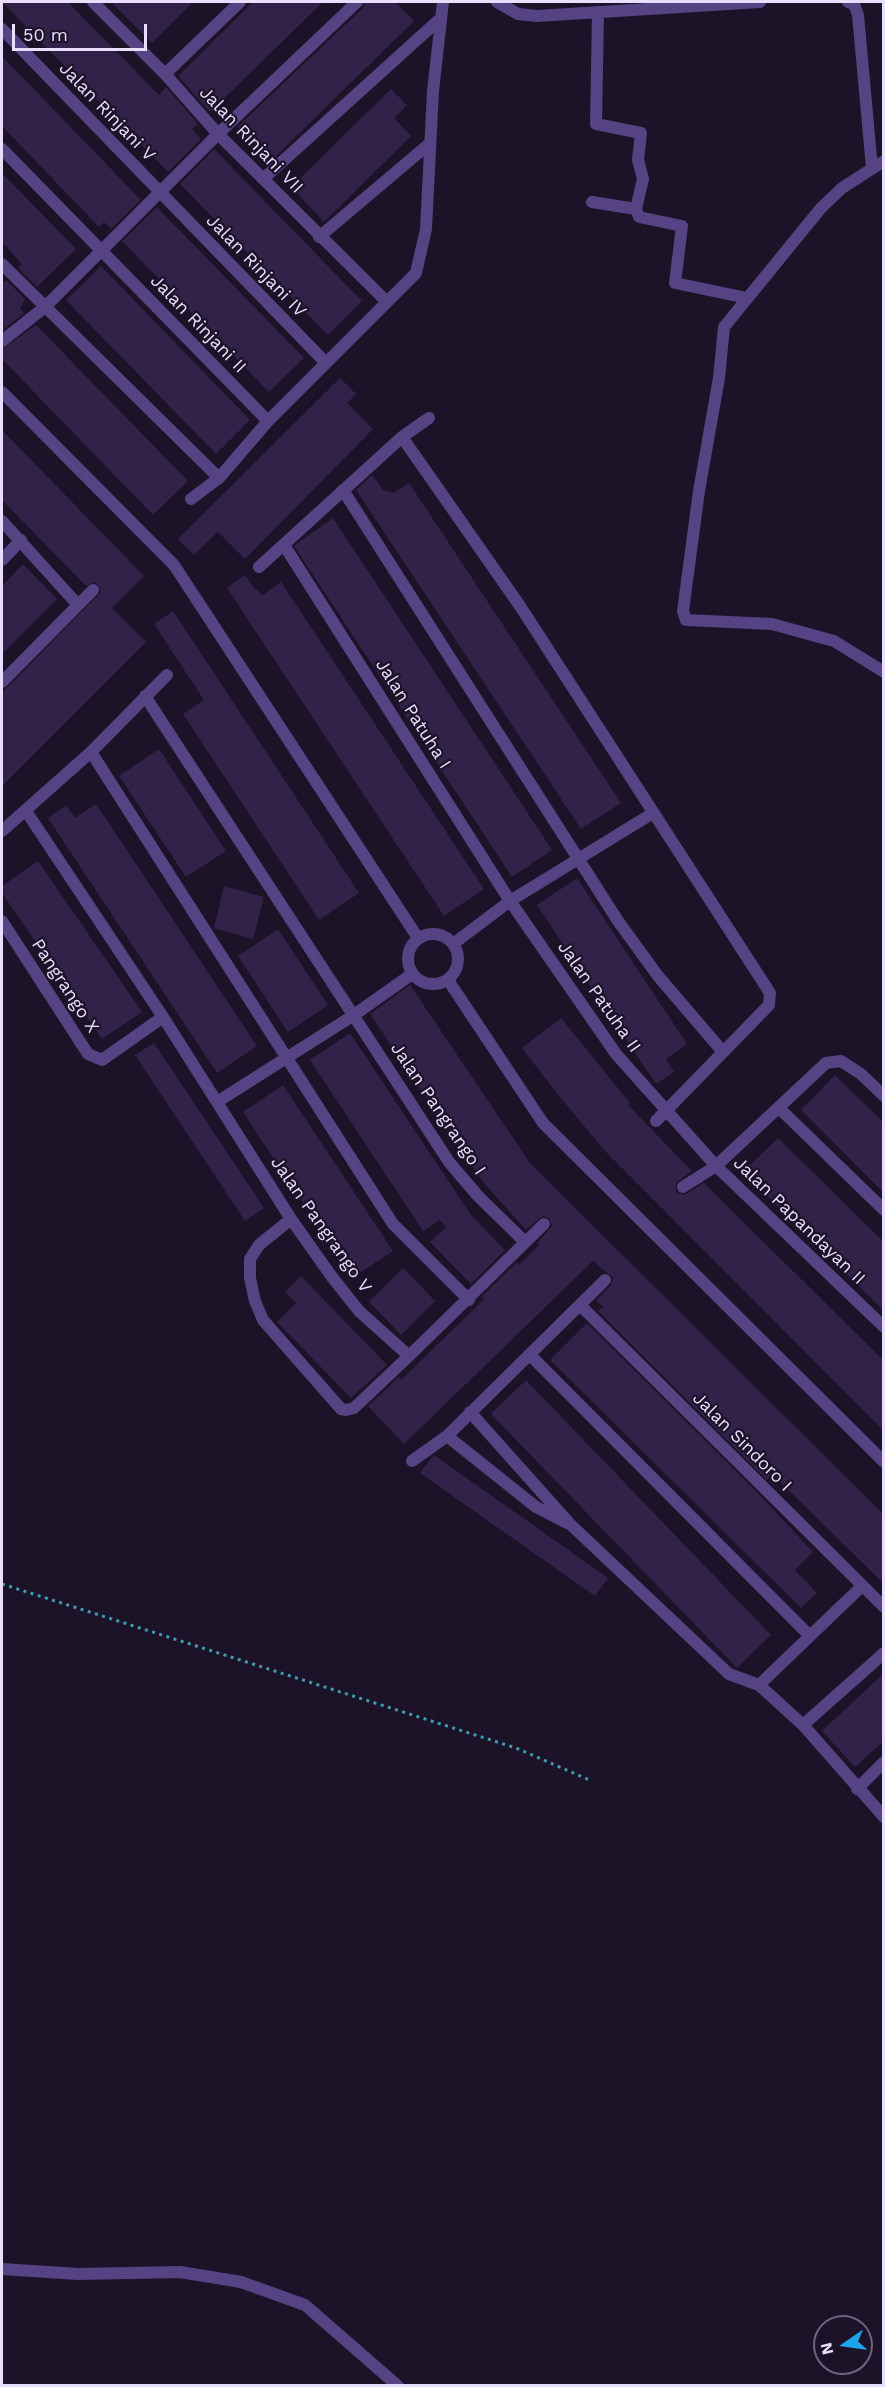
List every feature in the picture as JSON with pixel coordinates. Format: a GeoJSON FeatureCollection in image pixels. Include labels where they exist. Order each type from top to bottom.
{"type":"FeatureCollection","features":[{"type":"Feature","properties":{"kind":"street"},"geometry":{"type":"LineString","coordinates":[[165,74],[240,2]]}},
{"type":"Feature","properties":{"kind":"street"},"geometry":{"type":"LineString","coordinates":[[2,341],[45,307],[161,194],[218,134],[357,2]]}},
{"type":"Feature","properties":{"kind":"street"},"geometry":{"type":"LineString","coordinates":[[191,499],[219,478],[268,421],[416,273],[426,230],[429,144],[443,2]]}},
{"type":"Feature","properties":{"kind":"street"},"geometry":{"type":"LineString","coordinates":[[497,2],[518,14],[598,13],[760,2]]}},
{"type":"Feature","properties":{"kind":"street"},"geometry":{"type":"LineString","coordinates":[[848,2],[854,4],[858,15],[872,168]]}},
{"type":"Feature","properties":{"kind":"street","name":"Jalan Rinjani VII"},"geometry":{"type":"LineString","coordinates":[[98,3],[218,134],[319,237],[386,301]]}},
{"type":"Feature","properties":{"kind":"street"},"geometry":{"type":"LineString","coordinates":[[598,13],[596,124],[641,133],[638,160],[643,179],[636,209],[639,218],[682,226],[675,284],[747,298]]}},
{"type":"Feature","properties":{"kind":"street"},"geometry":{"type":"LineString","coordinates":[[263,180],[441,18]]}},
{"type":"Feature","properties":{"kind":"street","name":"Jalan Rinjani V"},"geometry":{"type":"LineString","coordinates":[[2,29],[161,194]]}},
{"type":"Feature","properties":{"kind":"street"},"geometry":{"type":"LineString","coordinates":[[319,237],[429,144]]}},
{"type":"Feature","properties":{"kind":"street","name":"Jalan Rinjani II"},"geometry":{"type":"LineString","coordinates":[[2,149],[268,421]]}},
{"type":"Feature","properties":{"kind":"street"},"geometry":{"type":"LineString","coordinates":[[884,160],[842,188],[821,208],[724,327],[720,378],[699,491],[683,616],[686,620],[772,624],[834,641],[852,650],[884,672]]}},
{"type":"Feature","properties":{"kind":"street","name":"Jalan Rinjani IV"},"geometry":{"type":"LineString","coordinates":[[161,194],[326,363]]}},
{"type":"Feature","properties":{"kind":"street"},"geometry":{"type":"LineString","coordinates":[[592,202],[636,209]]}},
{"type":"Feature","properties":{"kind":"street"},"geometry":{"type":"LineString","coordinates":[[2,264],[219,478]]}},
{"type":"Feature","properties":{"kind":"street"},"geometry":{"type":"LineString","coordinates":[[2,393],[174,566],[418,938]]}},
{"type":"Feature","properties":{"kind":"street"},"geometry":{"type":"LineString","coordinates":[[259,567],[402,437],[429,418]]}},
{"type":"Feature","properties":{"kind":"street"},"geometry":{"type":"LineString","coordinates":[[402,437],[519,606],[707,892],[770,993],[769,1005],[665,1109],[656,1121]]}},
{"type":"Feature","properties":{"kind":"street"},"geometry":{"type":"LineString","coordinates":[[343,490],[579,860],[658,976],[723,1052]]}},
{"type":"Feature","properties":{"kind":"street"},"geometry":{"type":"LineString","coordinates":[[2,521],[78,605]]}},
{"type":"Feature","properties":{"kind":"street"},"geometry":{"type":"LineString","coordinates":[[2,560],[21,540]]}},
{"type":"Feature","properties":{"kind":"street","name":"Jalan Patuha I"},"geometry":{"type":"LineString","coordinates":[[285,545],[510,901]]}},
{"type":"Feature","properties":{"kind":"street"},"geometry":{"type":"LineString","coordinates":[[2,682],[93,590]]}},
{"type":"Feature","properties":{"kind":"street"},"geometry":{"type":"LineString","coordinates":[[2,831],[91,752],[167,675]]}},
{"type":"Feature","properties":{"kind":"street","name":"Jalan Pangrango I"},"geometry":{"type":"LineString","coordinates":[[145,696],[449,1162],[478,1196],[525,1242]]}},
{"type":"Feature","properties":{"kind":"street"},"geometry":{"type":"LineString","coordinates":[[91,752],[393,1224],[468,1300]]}},
{"type":"Feature","properties":{"kind":"street","name":"Jalan Pangrango V"},"geometry":{"type":"LineString","coordinates":[[26,811],[163,1017],[291,1219],[359,1311],[409,1356]]}},
{"type":"Feature","properties":{"kind":"street"},"geometry":{"type":"LineString","coordinates":[[453,944],[510,901],[653,813]]}},
{"type":"Feature","properties":{"kind":"street","name":"Jalan Patuha II"},"geometry":{"type":"LineString","coordinates":[[510,901],[616,1054],[716,1166]]}},
{"type":"Feature","properties":{"kind":"street","name":"Pangrango X"},"geometry":{"type":"LineString","coordinates":[[2,921],[88,1054],[102,1060],[163,1017]]}},
{"type":"Feature","properties":{"kind":"street"},"geometry":{"type":"LineString","coordinates":[[430,933],[443,936],[453,944],[458,957],[456,970],[448,980],[435,985],[422,983],[412,974],[407,962],[409,948],[418,938],[430,933]]}},
{"type":"Feature","properties":{"kind":"street"},"geometry":{"type":"LineString","coordinates":[[217,1102],[354,1016],[412,974]]}},
{"type":"Feature","properties":{"kind":"street"},"geometry":{"type":"LineString","coordinates":[[448,980],[543,1123],[884,1462]]}},
{"type":"Feature","properties":{"kind":"street"},"geometry":{"type":"LineString","coordinates":[[684,1187],[716,1166],[826,1063],[841,1061],[861,1074],[884,1096]]}},
{"type":"Feature","properties":{"kind":"street"},"geometry":{"type":"LineString","coordinates":[[779,1108],[884,1210]]}},
{"type":"Feature","properties":{"kind":"street","name":"Jalan Papandayan II"},"geometry":{"type":"LineString","coordinates":[[716,1166],[884,1327]]}},
{"type":"Feature","properties":{"kind":"street"},"geometry":{"type":"LineString","coordinates":[[291,1219],[260,1245],[250,1259],[250,1278],[255,1302],[263,1320],[341,1408],[346,1410],[354,1408],[544,1224]]}},
{"type":"Feature","properties":{"kind":"street"},"geometry":{"type":"LineString","coordinates":[[412,1461],[447,1436],[531,1356],[605,1280]]}},
{"type":"Feature","properties":{"kind":"street","name":"Jalan Sindoro I"},"geometry":{"type":"LineString","coordinates":[[580,1305],[861,1587],[882,1603]]}},
{"type":"Feature","properties":{"kind":"street"},"geometry":{"type":"LineString","coordinates":[[531,1356],[809,1635]]}},
{"type":"Feature","properties":{"kind":"street"},"geometry":{"type":"LineString","coordinates":[[470,1412],[570,1524],[729,1674],[759,1685],[803,1725],[884,1817]]}},
{"type":"Feature","properties":{"kind":"street"},"geometry":{"type":"LineString","coordinates":[[447,1436],[536,1507],[570,1524]]}},
{"type":"Feature","properties":{"kind":"street"},"geometry":{"type":"LineString","coordinates":[[759,1685],[861,1587]]}},
{"type":"Feature","properties":{"kind":"street"},"geometry":{"type":"LineString","coordinates":[[803,1725],[884,1653]]}},
{"type":"Feature","properties":{"kind":"street"},"geometry":{"type":"LineString","coordinates":[[857,1789],[884,1762]]}},
{"type":"Feature","properties":{"kind":"street"},"geometry":{"type":"LineString","coordinates":[[5,2271],[78,2274],[180,2272],[241,2282],[305,2306],[398,2385]]}},
{"type":"Feature","properties":{"kind":"path"},"geometry":{"type":"LineString","coordinates":[[2,1584],[516,1748],[592,1781]]}},
{"type":"Feature","properties":{"kind":"building"},"geometry":{"type":"Polygon","coordinates":[[[2,2],[68,2],[159,95],[166,87],[198,124],[192,129],[201,139],[168,172],[2,2]]]}},
{"type":"Feature","properties":{"kind":"building"},"geometry":{"type":"Polygon","coordinates":[[[111,2],[193,2],[152,43],[111,2]]]}},
{"type":"Feature","properties":{"kind":"building"},"geometry":{"type":"Polygon","coordinates":[[[253,2],[323,2],[210,112],[178,76],[253,2]]]}},
{"type":"Feature","properties":{"kind":"building"},"geometry":{"type":"Polygon","coordinates":[[[365,2],[395,2],[414,21],[271,161],[237,127],[363,8],[365,2]]]}},
{"type":"Feature","properties":{"kind":"building"},"geometry":{"type":"Polygon","coordinates":[[[2,56],[141,200],[111,229],[104,222],[99,227],[2,126],[2,56]]]}},
{"type":"Feature","properties":{"kind":"building"},"geometry":{"type":"Polygon","coordinates":[[[391,89],[407,105],[394,118],[411,136],[324,222],[291,187],[391,89]]]}},
{"type":"Feature","properties":{"kind":"building"},"geometry":{"type":"Polygon","coordinates":[[[214,149],[362,301],[328,335],[180,184],[214,149]]]}},
{"type":"Feature","properties":{"kind":"building"},"geometry":{"type":"Polygon","coordinates":[[[2,173],[76,249],[37,287],[18,268],[22,264],[2,242],[2,173]]]}},
{"type":"Feature","properties":{"kind":"building"},"geometry":{"type":"Polygon","coordinates":[[[157,207],[304,358],[269,392],[122,241],[157,207]]]}},
{"type":"Feature","properties":{"kind":"building"},"geometry":{"type":"Polygon","coordinates":[[[101,266],[250,420],[216,454],[66,300],[101,266]]]}},
{"type":"Feature","properties":{"kind":"building"},"geometry":{"type":"Polygon","coordinates":[[[6,280],[25,299],[20,308],[24,313],[2,331],[2,284],[6,280]]]}},
{"type":"Feature","properties":{"kind":"building"},"geometry":{"type":"Polygon","coordinates":[[[36,325],[188,481],[153,515],[2,359],[2,349],[36,325]]]}},
{"type":"Feature","properties":{"kind":"building"},"geometry":{"type":"Polygon","coordinates":[[[340,378],[356,394],[347,403],[373,429],[245,559],[218,532],[194,555],[178,539],[340,378]]]}},
{"type":"Feature","properties":{"kind":"building"},"geometry":{"type":"Polygon","coordinates":[[[2,430],[144,576],[112,608],[146,642],[2,786],[2,693],[101,592],[96,582],[86,586],[2,500],[2,430]]]}},
{"type":"Feature","properties":{"kind":"building"},"geometry":{"type":"Polygon","coordinates":[[[372,475],[383,490],[394,493],[409,483],[621,803],[581,829],[356,490],[372,475]]]}},
{"type":"Feature","properties":{"kind":"building"},"geometry":{"type":"Polygon","coordinates":[[[333,518],[552,850],[512,877],[294,546],[333,518]]]}},
{"type":"Feature","properties":{"kind":"building"},"geometry":{"type":"Polygon","coordinates":[[[23,564],[57,599],[2,654],[2,586],[23,564]]]}},
{"type":"Feature","properties":{"kind":"building"},"geometry":{"type":"Polygon","coordinates":[[[245,575],[253,587],[263,595],[281,582],[484,889],[444,916],[227,588],[245,575]]]}},
{"type":"Feature","properties":{"kind":"building"},"geometry":{"type":"Polygon","coordinates":[[[173,611],[359,893],[319,920],[183,714],[204,700],[154,624],[173,611]]]}},
{"type":"Feature","properties":{"kind":"building"},"geometry":{"type":"Polygon","coordinates":[[[159,749],[226,851],[186,877],[119,776],[159,749]]]}},
{"type":"Feature","properties":{"kind":"building"},"geometry":{"type":"Polygon","coordinates":[[[96,804],[257,1046],[217,1073],[48,818],[66,805],[75,818],[96,804]]]}},
{"type":"Feature","properties":{"kind":"building"},"geometry":{"type":"Polygon","coordinates":[[[38,861],[142,1012],[102,1039],[2,893],[2,886],[38,861]]]}},
{"type":"Feature","properties":{"kind":"building"},"geometry":{"type":"Polygon","coordinates":[[[577,878],[687,1044],[666,1059],[674,1072],[656,1084],[537,905],[577,878]]]}},
{"type":"Feature","properties":{"kind":"building"},"geometry":{"type":"Polygon","coordinates":[[[224,886],[264,897],[253,939],[214,928],[224,886]]]}},
{"type":"Feature","properties":{"kind":"building"},"geometry":{"type":"Polygon","coordinates":[[[278,929],[328,1005],[288,1032],[238,956],[278,929]]]}},
{"type":"Feature","properties":{"kind":"building"},"geometry":{"type":"Polygon","coordinates":[[[410,985],[530,1163],[884,1515],[884,1584],[772,1474],[767,1480],[598,1311],[603,1307],[596,1300],[611,1285],[613,1278],[593,1261],[404,1444],[368,1406],[399,1377],[401,1380],[484,1299],[482,1296],[517,1262],[519,1265],[539,1245],[537,1243],[552,1226],[549,1218],[543,1216],[526,1230],[483,1182],[370,1014],[410,985]]]}},
{"type":"Feature","properties":{"kind":"building"},"geometry":{"type":"Polygon","coordinates":[[[561,1018],[630,1103],[628,1105],[692,1171],[676,1183],[676,1192],[684,1195],[704,1183],[884,1361],[884,1431],[605,1151],[555,1091],[522,1048],[561,1018]]]}},
{"type":"Feature","properties":{"kind":"building"},"geometry":{"type":"Polygon","coordinates":[[[350,1033],[471,1215],[505,1250],[471,1284],[430,1242],[446,1227],[440,1220],[423,1231],[310,1060],[350,1033]]]}},
{"type":"Feature","properties":{"kind":"building"},"geometry":{"type":"Polygon","coordinates":[[[154,1043],[264,1208],[245,1221],[135,1055],[154,1043]]]}},
{"type":"Feature","properties":{"kind":"building"},"geometry":{"type":"Polygon","coordinates":[[[835,1075],[884,1123],[884,1193],[801,1110],[835,1075]]]}},
{"type":"Feature","properties":{"kind":"building"},"geometry":{"type":"Polygon","coordinates":[[[283,1085],[393,1251],[352,1278],[243,1112],[283,1085]]]}},
{"type":"Feature","properties":{"kind":"building"},"geometry":{"type":"Polygon","coordinates":[[[778,1138],[884,1242],[884,1311],[743,1172],[778,1138]]]}},
{"type":"Feature","properties":{"kind":"building"},"geometry":{"type":"Polygon","coordinates":[[[403,1268],[435,1301],[401,1335],[369,1302],[403,1268]]]}},
{"type":"Feature","properties":{"kind":"building"},"geometry":{"type":"Polygon","coordinates":[[[301,1276],[387,1365],[351,1398],[277,1322],[296,1303],[285,1292],[301,1276]]]}},
{"type":"Feature","properties":{"kind":"building"},"geometry":{"type":"Polygon","coordinates":[[[587,1323],[756,1491],[813,1552],[795,1570],[817,1593],[801,1608],[550,1360],[587,1323]]]}},
{"type":"Feature","properties":{"kind":"building"},"geometry":{"type":"Polygon","coordinates":[[[526,1380],[771,1635],[737,1668],[491,1414],[526,1380]]]}},
{"type":"Feature","properties":{"kind":"building"},"geometry":{"type":"Polygon","coordinates":[[[434,1455],[608,1578],[595,1596],[420,1473],[434,1455]]]}},
{"type":"Feature","properties":{"kind":"building"},"geometry":{"type":"Polygon","coordinates":[[[884,1673],[884,1741],[855,1767],[822,1731],[884,1673]]]}}]}
